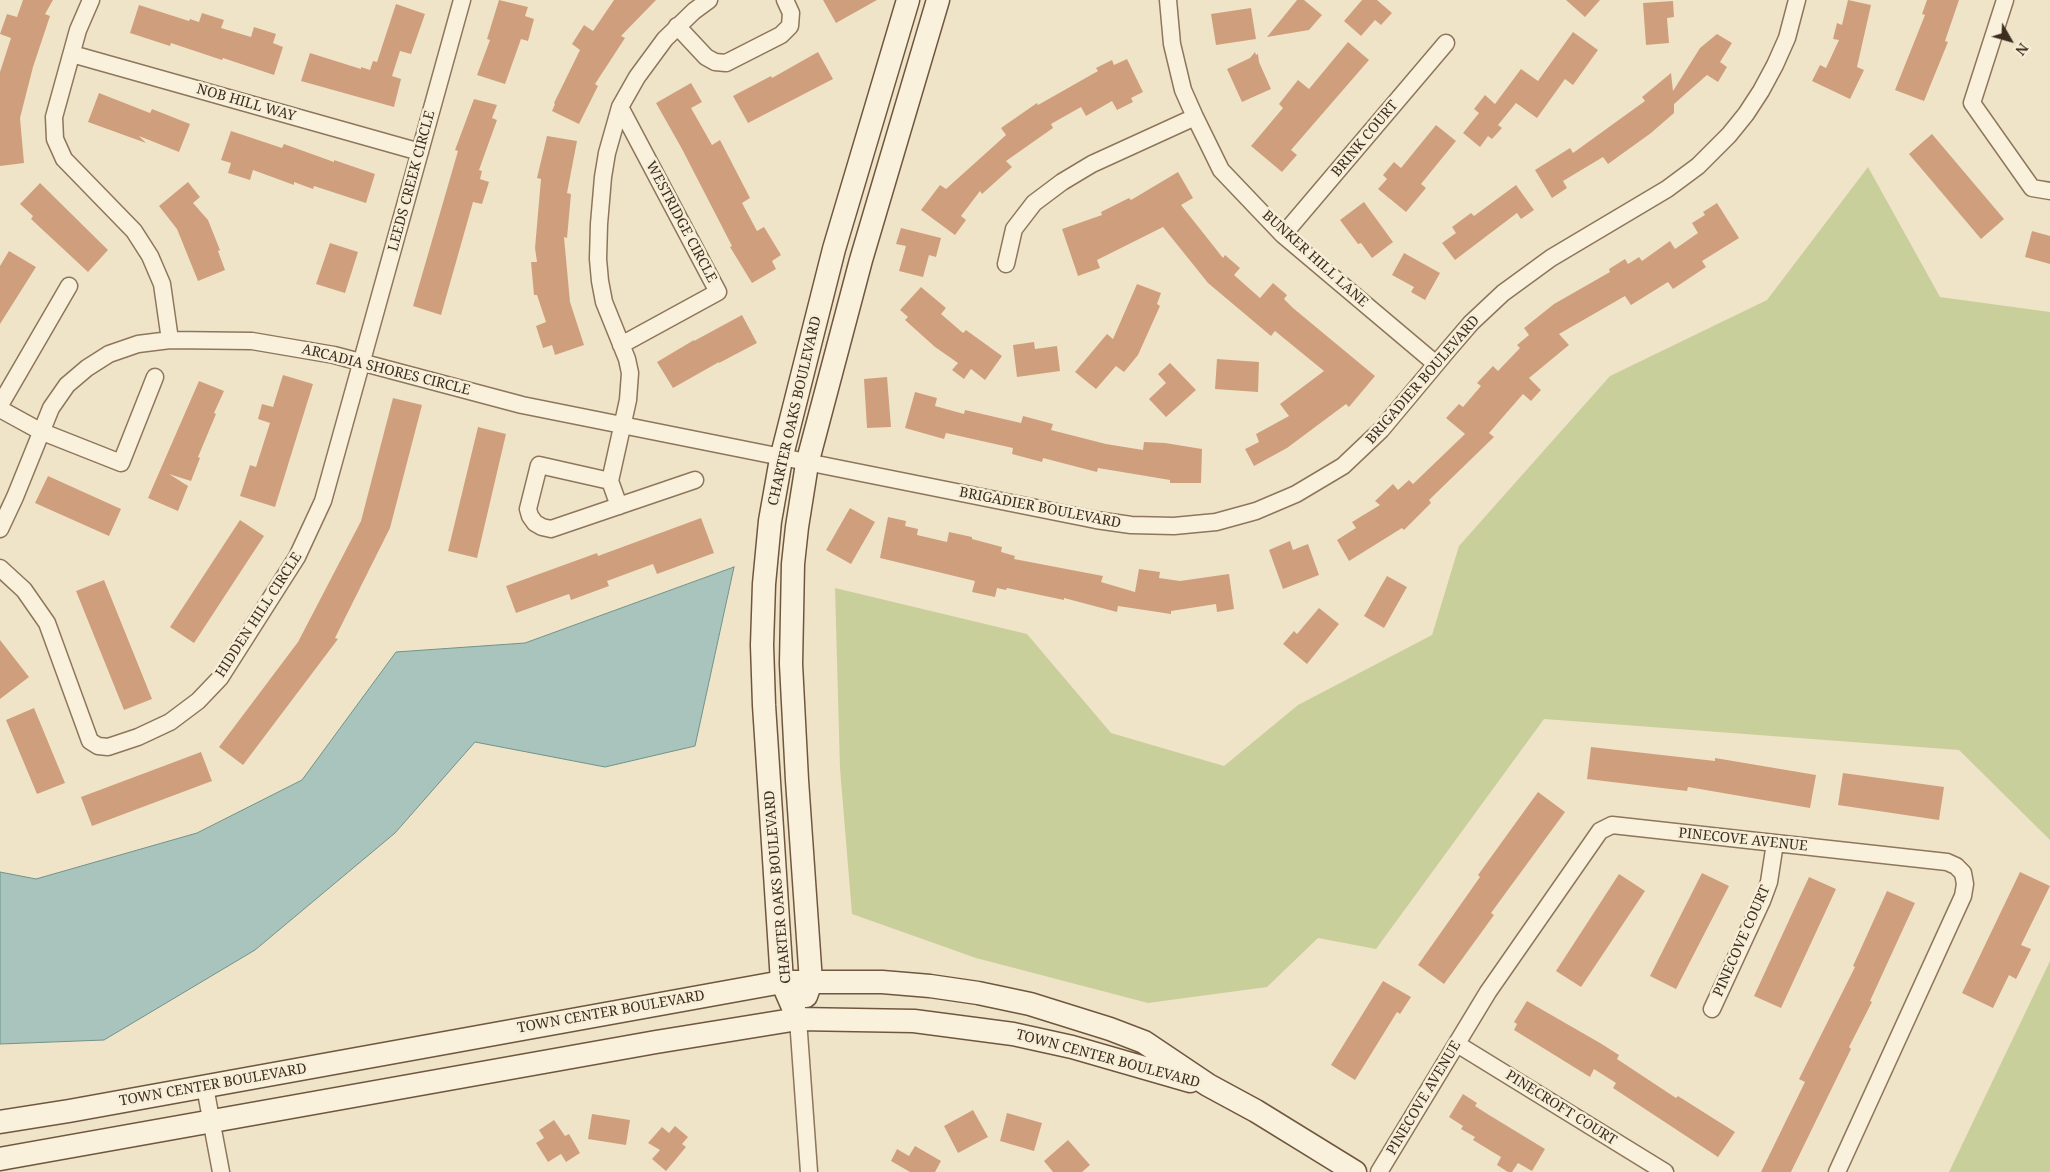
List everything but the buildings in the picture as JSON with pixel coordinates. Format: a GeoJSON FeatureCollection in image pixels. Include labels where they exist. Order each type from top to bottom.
{"type":"FeatureCollection","features":[{"type":"Feature","properties":{"kind":"street"},"geometry":{"type":"LineString","coordinates":[[91,0],[78,30],[54,117],[55,139],[64,159],[134,231],[150,256],[162,284],[170,340]]}},
{"type":"Feature","properties":{"kind":"street","name":"LEEDS CREEK CIRCLE"},"geometry":{"type":"LineString","coordinates":[[362,362],[462,0]]}},
{"type":"Feature","properties":{"kind":"street"},"geometry":{"type":"LineString","coordinates":[[619,506],[610,481],[628,400],[630,374],[627,359],[604,302],[598,259],[603,177],[607,153],[620,106],[651,57],[677,26],[709,0]]}},
{"type":"Feature","properties":{"kind":"street"},"geometry":{"type":"LineString","coordinates":[[677,26],[706,57],[715,62],[726,63],[781,35],[790,26],[791,13],[785,0]]}},
{"type":"Feature","properties":{"kind":"street","name":"CHARTER OAKS BOULEVARD"},"geometry":{"type":"LineString","coordinates":[[798,1019],[782,982],[764,705],[762,644],[764,584],[770,521],[781,459],[834,249],[908,0]]}},
{"type":"Feature","properties":{"kind":"street","name":"CHARTER OAKS BOULEVARD"},"geometry":{"type":"LineString","coordinates":[[798,1019],[811,982],[796,780],[791,654],[793,564],[807,464],[861,260],[938,0]]}},
{"type":"Feature","properties":{"kind":"street","name":"BUNKER HILL LANE"},"geometry":{"type":"LineString","coordinates":[[1168,0],[1172,44],[1183,90],[1221,170],[1283,235],[1436,364]]}},
{"type":"Feature","properties":{"kind":"street","name":"BRIGADIER BOULEVARD"},"geometry":{"type":"LineString","coordinates":[[781,459],[1131,526],[1174,526],[1216,522],[1256,511],[1296,494],[1343,466],[1381,430],[1471,323],[1503,292],[1551,258],[1666,189],[1698,166],[1746,114],[1775,65],[1787,38],[1797,0]]}},
{"type":"Feature","properties":{"kind":"street"},"geometry":{"type":"LineString","coordinates":[[2006,0],[1972,102],[2032,188],[2050,191]]}},
{"type":"Feature","properties":{"kind":"street","name":"BRINK COURT"},"geometry":{"type":"LineString","coordinates":[[1283,235],[1446,43]]}},
{"type":"Feature","properties":{"kind":"street","name":"NOB HILL WAY"},"geometry":{"type":"LineString","coordinates":[[72,54],[420,152]]}},
{"type":"Feature","properties":{"kind":"street","name":"WESTRIDGE CIRCLE"},"geometry":{"type":"LineString","coordinates":[[620,106],[718,292],[621,345]]}},
{"type":"Feature","properties":{"kind":"street"},"geometry":{"type":"LineString","coordinates":[[1006,264],[1014,229],[1034,203],[1062,182],[1092,164],[1195,117]]}},
{"type":"Feature","properties":{"kind":"street"},"geometry":{"type":"LineString","coordinates":[[0,405],[69,286]]}},
{"type":"Feature","properties":{"kind":"street","name":"ARCADIA SHORES CIRCLE"},"geometry":{"type":"LineString","coordinates":[[0,529],[15,497],[40,431],[51,408],[67,385],[87,368],[109,354],[138,344],[170,340],[252,341],[334,355],[522,406],[781,459]]}},
{"type":"Feature","properties":{"kind":"street","name":"HIDDEN HILL CIRCLE"},"geometry":{"type":"LineString","coordinates":[[0,568],[24,590],[47,623],[90,741],[98,746],[108,747],[138,737],[170,722],[198,701],[220,678],[297,557],[322,502],[362,362]]}},
{"type":"Feature","properties":{"kind":"street"},"geometry":{"type":"LineString","coordinates":[[0,409],[40,431],[121,463],[155,378]]}},
{"type":"Feature","properties":{"kind":"street"},"geometry":{"type":"LineString","coordinates":[[610,481],[540,465],[528,509],[530,516],[542,527],[551,529],[695,480]]}},
{"type":"Feature","properties":{"kind":"street","name":"PINECOVE AVENUE"},"geometry":{"type":"LineString","coordinates":[[1379,1172],[1488,992],[1600,831],[1612,825],[1947,862],[1956,866],[1963,873],[1965,884],[1963,896],[1837,1172]]}},
{"type":"Feature","properties":{"kind":"street","name":"PINECOVE COURT"},"geometry":{"type":"LineString","coordinates":[[1712,1009],[1762,901],[1769,882],[1775,843]]}},
{"type":"Feature","properties":{"kind":"street","name":"TOWN CENTER BOULEVARD"},"geometry":{"type":"LineString","coordinates":[[0,1122],[205,1087],[782,982],[882,982],[978,993],[1030,1004],[1110,1029],[1144,1042],[1208,1085],[1354,1172]]}},
{"type":"Feature","properties":{"kind":"street"},"geometry":{"type":"LineString","coordinates":[[798,1019],[810,1172]]}},
{"type":"Feature","properties":{"kind":"street","name":"TOWN CENTER BOULEVARD"},"geometry":{"type":"LineString","coordinates":[[0,1160],[656,1042],[798,1019],[914,1021],[1013,1034],[1072,1047],[1208,1085]]}},
{"type":"Feature","properties":{"kind":"street","name":"PINECROFT COURT"},"geometry":{"type":"LineString","coordinates":[[1457,1044],[1666,1172]]}},
{"type":"Feature","properties":{"kind":"street"},"geometry":{"type":"LineString","coordinates":[[205,1087],[221,1172]]}},
{"type":"Feature","properties":{"kind":"green space"},"geometry":{"type":"Polygon","coordinates":[[[1868,167],[1940,297],[2050,312],[2050,840],[1959,750],[1544,719],[1376,949],[1318,938],[1267,987],[1148,1003],[976,958],[852,914],[840,769],[835,588],[1027,634],[1111,733],[1224,766],[1298,705],[1432,635],[1459,546],[1610,376],[1767,300],[1868,167]]]}},
{"type":"Feature","properties":{"kind":"green space"},"geometry":{"type":"Polygon","coordinates":[[[2050,961],[2050,1172],[1949,1172],[2050,961]]]}},
{"type":"Feature","properties":{"kind":"water"},"geometry":{"type":"Polygon","coordinates":[[[734,567],[695,746],[605,767],[475,742],[395,833],[255,950],[104,1040],[0,1044],[0,872],[36,879],[197,833],[302,780],[396,652],[525,643],[734,567]]]}}]}
